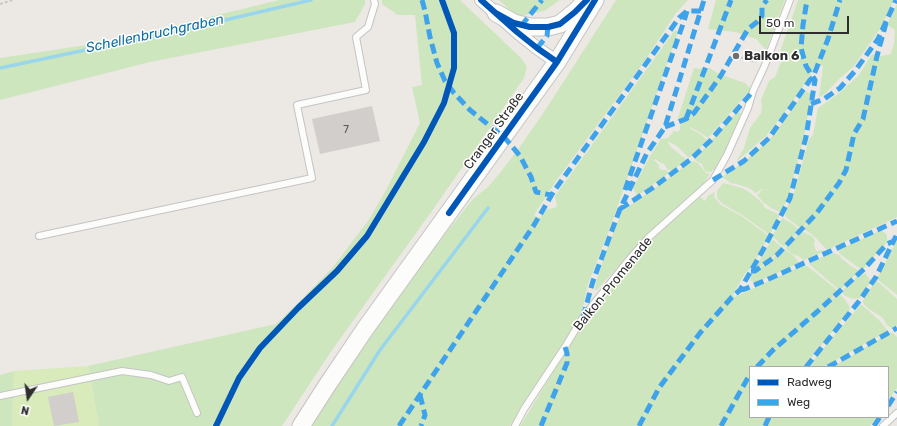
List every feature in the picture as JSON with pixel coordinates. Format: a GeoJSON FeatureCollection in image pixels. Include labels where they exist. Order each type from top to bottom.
{"type":"FeatureCollection","features":[{"type":"Feature","properties":{"kind":"main road"},"geometry":{"type":"LineString","coordinates":[[496,13],[514,23],[530,28],[548,27],[560,24],[587,0]]}},
{"type":"Feature","properties":{"kind":"main road","name":"Cranger Straße"},"geometry":{"type":"LineString","coordinates":[[301,426],[365,329],[557,62],[596,0]]}},
{"type":"Feature","properties":{"kind":"street"},"geometry":{"type":"LineString","coordinates":[[481,0],[517,32],[557,62]]}},
{"type":"Feature","properties":{"kind":"lane"},"geometry":{"type":"LineString","coordinates":[[39,236],[312,178],[298,105],[366,90],[356,37],[368,27],[375,4],[374,0]]}},
{"type":"Feature","properties":{"kind":"lane","name":"Balkon-Promenade"},"geometry":{"type":"LineString","coordinates":[[515,426],[524,409],[583,318],[617,274],[648,238],[713,180],[727,155],[748,108],[753,91],[765,65],[790,0]]}},
{"type":"Feature","properties":{"kind":"lane"},"geometry":{"type":"LineString","coordinates":[[0,396],[122,370],[151,375],[169,381],[182,377],[197,413]]}},
{"type":"Feature","properties":{"kind":"lane"},"geometry":{"type":"LineString","coordinates":[[882,426],[897,413]]}},
{"type":"Feature","properties":{"kind":"path"},"geometry":{"type":"LineString","coordinates":[[0,4],[13,0]]}},
{"type":"Feature","properties":{"kind":"path"},"geometry":{"type":"LineString","coordinates":[[736,56],[761,64]]}},
{"type":"Feature","properties":{"kind":"green space"},"geometry":{"type":"Polygon","coordinates":[[[279,0],[365,0],[365,4],[355,22],[150,62],[0,100],[0,58],[107,42],[279,0]]]}},
{"type":"Feature","properties":{"kind":"green space"},"geometry":{"type":"Polygon","coordinates":[[[382,0],[460,0],[522,59],[527,67],[524,78],[434,208],[330,353],[282,426],[99,426],[88,366],[276,324],[333,267],[368,221],[386,190],[420,123],[412,87],[422,85],[415,15],[398,15],[382,4],[382,0]]]}},
{"type":"Feature","properties":{"kind":"green space"},"geometry":{"type":"Polygon","coordinates":[[[499,0],[560,0],[544,11],[517,17],[499,0]]]}},
{"type":"Feature","properties":{"kind":"green space"},"geometry":{"type":"Polygon","coordinates":[[[616,0],[688,0],[676,13],[646,59],[556,181],[534,215],[540,218],[545,210],[557,207],[555,196],[675,30],[678,32],[611,225],[588,284],[581,315],[510,426],[310,426],[370,334],[433,249],[473,199],[488,187],[519,148],[546,109],[616,0]]]}},
{"type":"Feature","properties":{"kind":"green space"},"geometry":{"type":"Polygon","coordinates":[[[716,0],[785,0],[766,50],[756,39],[735,32],[708,29],[716,0]]]}},
{"type":"Feature","properties":{"kind":"green space"},"geometry":{"type":"Polygon","coordinates":[[[798,0],[894,0],[880,29],[854,66],[825,94],[819,97],[823,66],[815,65],[801,89],[766,136],[736,162],[744,148],[750,128],[761,113],[761,100],[769,81],[775,77],[781,62],[781,49],[798,0]]]}},
{"type":"Feature","properties":{"kind":"green space"},"geometry":{"type":"Polygon","coordinates":[[[897,4],[897,217],[827,250],[815,237],[803,229],[808,223],[800,228],[786,217],[784,213],[794,193],[809,139],[813,135],[818,108],[838,94],[859,75],[872,54],[882,56],[891,54],[895,30],[887,25],[897,4]]]}},
{"type":"Feature","properties":{"kind":"green space"},"geometry":{"type":"Polygon","coordinates":[[[694,68],[710,68],[719,74],[745,83],[751,89],[708,138],[690,127],[707,140],[689,158],[677,146],[669,142],[668,143],[672,148],[687,160],[672,171],[668,170],[664,164],[655,159],[654,160],[659,165],[659,168],[666,170],[669,173],[637,196],[633,188],[650,156],[661,139],[668,138],[674,131],[678,132],[680,129],[683,122],[681,120],[677,121],[694,68]]]}},
{"type":"Feature","properties":{"kind":"green space"},"geometry":{"type":"Polygon","coordinates":[[[806,91],[810,93],[810,103],[804,137],[790,191],[782,211],[780,212],[764,203],[757,195],[763,189],[756,193],[749,188],[731,183],[722,177],[745,161],[770,139],[806,91]]]}},
{"type":"Feature","properties":{"kind":"green space"},"geometry":{"type":"Polygon","coordinates":[[[738,111],[741,114],[741,117],[726,153],[715,170],[711,172],[705,171],[702,164],[694,160],[738,111]]]}},
{"type":"Feature","properties":{"kind":"green space"},"geometry":{"type":"Polygon","coordinates":[[[692,161],[698,163],[706,173],[710,174],[702,186],[644,238],[596,291],[596,282],[622,211],[692,161]]]}},
{"type":"Feature","properties":{"kind":"green space"},"geometry":{"type":"Polygon","coordinates":[[[723,183],[742,188],[758,199],[765,208],[778,214],[779,217],[770,235],[745,217],[723,204],[717,198],[717,191],[723,183]]]}},
{"type":"Feature","properties":{"kind":"green space"},"geometry":{"type":"Polygon","coordinates":[[[715,192],[714,197],[721,205],[743,217],[769,236],[752,266],[744,275],[733,295],[735,297],[801,266],[807,266],[836,289],[838,292],[832,298],[833,299],[840,294],[850,309],[805,366],[749,366],[749,418],[875,418],[870,426],[520,426],[569,346],[628,265],[650,241],[700,197],[705,201],[708,196],[715,192]]]}},
{"type":"Feature","properties":{"kind":"green space"},"geometry":{"type":"Polygon","coordinates":[[[783,217],[800,230],[784,247],[772,237],[783,217]]]}},
{"type":"Feature","properties":{"kind":"green space"},"geometry":{"type":"Polygon","coordinates":[[[881,230],[887,235],[887,242],[863,269],[859,268],[840,254],[838,250],[881,230]]]}},
{"type":"Feature","properties":{"kind":"green space"},"geometry":{"type":"Polygon","coordinates":[[[801,231],[812,236],[815,240],[814,244],[816,251],[825,251],[804,260],[792,254],[785,248],[801,231]]]}},
{"type":"Feature","properties":{"kind":"green space"},"geometry":{"type":"Polygon","coordinates":[[[772,239],[783,248],[764,264],[755,269],[772,239]]]}},
{"type":"Feature","properties":{"kind":"green space"},"geometry":{"type":"Polygon","coordinates":[[[897,240],[897,295],[877,279],[897,240]]]}},
{"type":"Feature","properties":{"kind":"green space"},"geometry":{"type":"Polygon","coordinates":[[[784,249],[794,256],[799,263],[762,280],[755,282],[750,280],[752,274],[784,249]]]}},
{"type":"Feature","properties":{"kind":"green space"},"geometry":{"type":"Polygon","coordinates":[[[833,253],[839,255],[842,259],[859,271],[842,288],[838,289],[808,263],[833,253]]]}},
{"type":"Feature","properties":{"kind":"green space"},"geometry":{"type":"Polygon","coordinates":[[[865,273],[871,281],[860,298],[853,299],[842,293],[843,290],[859,275],[865,273]]]}},
{"type":"Feature","properties":{"kind":"green space"},"geometry":{"type":"Polygon","coordinates":[[[876,280],[897,299],[897,325],[892,329],[886,324],[883,318],[869,309],[862,302],[876,280]]]}},
{"type":"Feature","properties":{"kind":"green space"},"geometry":{"type":"Polygon","coordinates":[[[861,304],[878,319],[888,331],[825,366],[809,366],[861,304]]]}},
{"type":"Feature","properties":{"kind":"green space"},"geometry":{"type":"Polygon","coordinates":[[[892,332],[897,337],[897,388],[889,399],[889,366],[834,366],[892,332]]]}},
{"type":"Feature","properties":{"kind":"green space"},"geometry":{"type":"Polygon","coordinates":[[[88,366],[99,426],[12,426],[14,371],[88,366]]]}},
{"type":"Feature","properties":{"kind":"green space"},"geometry":{"type":"Polygon","coordinates":[[[14,371],[12,426],[0,426],[0,375],[14,371]]]}},
{"type":"Feature","properties":{"kind":"building"},"geometry":{"type":"Polygon","coordinates":[[[372,106],[380,141],[320,154],[312,119],[372,106]]]}},
{"type":"Feature","properties":{"kind":"building"},"geometry":{"type":"Polygon","coordinates":[[[73,392],[79,422],[54,426],[48,397],[73,392]]]}},
{"type":"Feature","properties":{"kind":"waterway","name":"Schellenbruchgraben"},"geometry":{"type":"LineString","coordinates":[[0,68],[195,27],[311,0]]}},
{"type":"Feature","properties":{"kind":"waterway"},"geometry":{"type":"LineString","coordinates":[[332,426],[380,350],[488,208]]}},
{"type":"Feature","properties":{"kind":"marked path"},"geometry":{"type":"LineString","coordinates":[[422,0],[437,63],[445,81],[470,110],[505,138],[520,156],[531,177],[536,192],[551,195]]}},
{"type":"Feature","properties":{"kind":"marked path"},"geometry":{"type":"LineString","coordinates":[[521,26],[542,0]]}},
{"type":"Feature","properties":{"kind":"marked path"},"geometry":{"type":"LineString","coordinates":[[583,317],[593,281],[620,209],[647,153],[665,127],[704,0]]}},
{"type":"Feature","properties":{"kind":"marked path"},"geometry":{"type":"LineString","coordinates":[[686,119],[731,0]]}},
{"type":"Feature","properties":{"kind":"marked path"},"geometry":{"type":"LineString","coordinates":[[665,127],[686,119],[694,113],[720,77],[748,29],[762,16],[762,6],[767,0]]}},
{"type":"Feature","properties":{"kind":"marked path"},"geometry":{"type":"LineString","coordinates":[[639,426],[659,388],[679,361],[700,333],[740,290],[790,198],[806,137],[815,80],[806,66],[801,48],[807,0]]}},
{"type":"Feature","properties":{"kind":"marked path"},"geometry":{"type":"LineString","coordinates":[[713,180],[744,161],[769,138],[813,77],[828,39],[840,0]]}},
{"type":"Feature","properties":{"kind":"marked path"},"geometry":{"type":"LineString","coordinates":[[811,104],[824,99],[840,88],[855,71],[878,39],[896,0]]}},
{"type":"Feature","properties":{"kind":"marked path"},"geometry":{"type":"LineString","coordinates":[[625,190],[687,11]]}},
{"type":"Feature","properties":{"kind":"marked path"},"geometry":{"type":"LineString","coordinates":[[399,426],[534,225],[554,191],[679,18],[687,11],[701,11]]}},
{"type":"Feature","properties":{"kind":"marked path"},"geometry":{"type":"LineString","coordinates":[[751,271],[755,271],[777,255],[816,214],[839,183],[846,170],[854,134],[863,119],[886,23]]}},
{"type":"Feature","properties":{"kind":"marked path"},"geometry":{"type":"LineString","coordinates":[[537,48],[547,36],[548,27]]}},
{"type":"Feature","properties":{"kind":"marked path"},"geometry":{"type":"LineString","coordinates":[[620,209],[651,189],[691,159],[710,141],[753,91]]}},
{"type":"Feature","properties":{"kind":"marked path"},"geometry":{"type":"LineString","coordinates":[[740,290],[771,278],[897,221]]}},
{"type":"Feature","properties":{"kind":"marked path"},"geometry":{"type":"LineString","coordinates":[[807,366],[860,300],[876,277],[897,234]]}},
{"type":"Feature","properties":{"kind":"marked path"},"geometry":{"type":"LineString","coordinates":[[758,366],[773,350],[864,269],[887,244],[894,241]]}},
{"type":"Feature","properties":{"kind":"marked path"},"geometry":{"type":"LineString","coordinates":[[830,366],[897,328]]}},
{"type":"Feature","properties":{"kind":"marked path"},"geometry":{"type":"LineString","coordinates":[[541,426],[567,363],[567,353],[565,347]]}},
{"type":"Feature","properties":{"kind":"marked path"},"geometry":{"type":"LineString","coordinates":[[721,426],[749,376]]}},
{"type":"Feature","properties":{"kind":"marked path"},"geometry":{"type":"LineString","coordinates":[[889,404],[897,392]]}},
{"type":"Feature","properties":{"kind":"marked path"},"geometry":{"type":"LineString","coordinates":[[420,395],[425,415],[421,426]]}},
{"type":"Feature","properties":{"kind":"marked path"},"geometry":{"type":"LineString","coordinates":[[765,426],[769,418]]}},
{"type":"Feature","properties":{"kind":"marked path"},"geometry":{"type":"LineString","coordinates":[[874,426],[879,418]]}},
{"type":"Feature","properties":{"kind":"cycle path"},"geometry":{"type":"LineString","coordinates":[[216,426],[239,378],[260,348],[298,308],[337,271],[367,236],[424,142],[444,103],[454,68],[454,33],[442,0]]}},
{"type":"Feature","properties":{"kind":"cycle path"},"geometry":{"type":"LineString","coordinates":[[481,0],[517,32],[557,62]]}},
{"type":"Feature","properties":{"kind":"cycle path"},"geometry":{"type":"LineString","coordinates":[[496,13],[514,23],[530,27],[548,27],[560,24],[587,0]]}},
{"type":"Feature","properties":{"kind":"cycle path"},"geometry":{"type":"LineString","coordinates":[[449,213],[557,62],[595,0]]}},
{"type":"Feature","properties":{"kind":"place","name":"Balkon 6"},"geometry":{"type":"Point","coordinates":[736,56]}}]}
